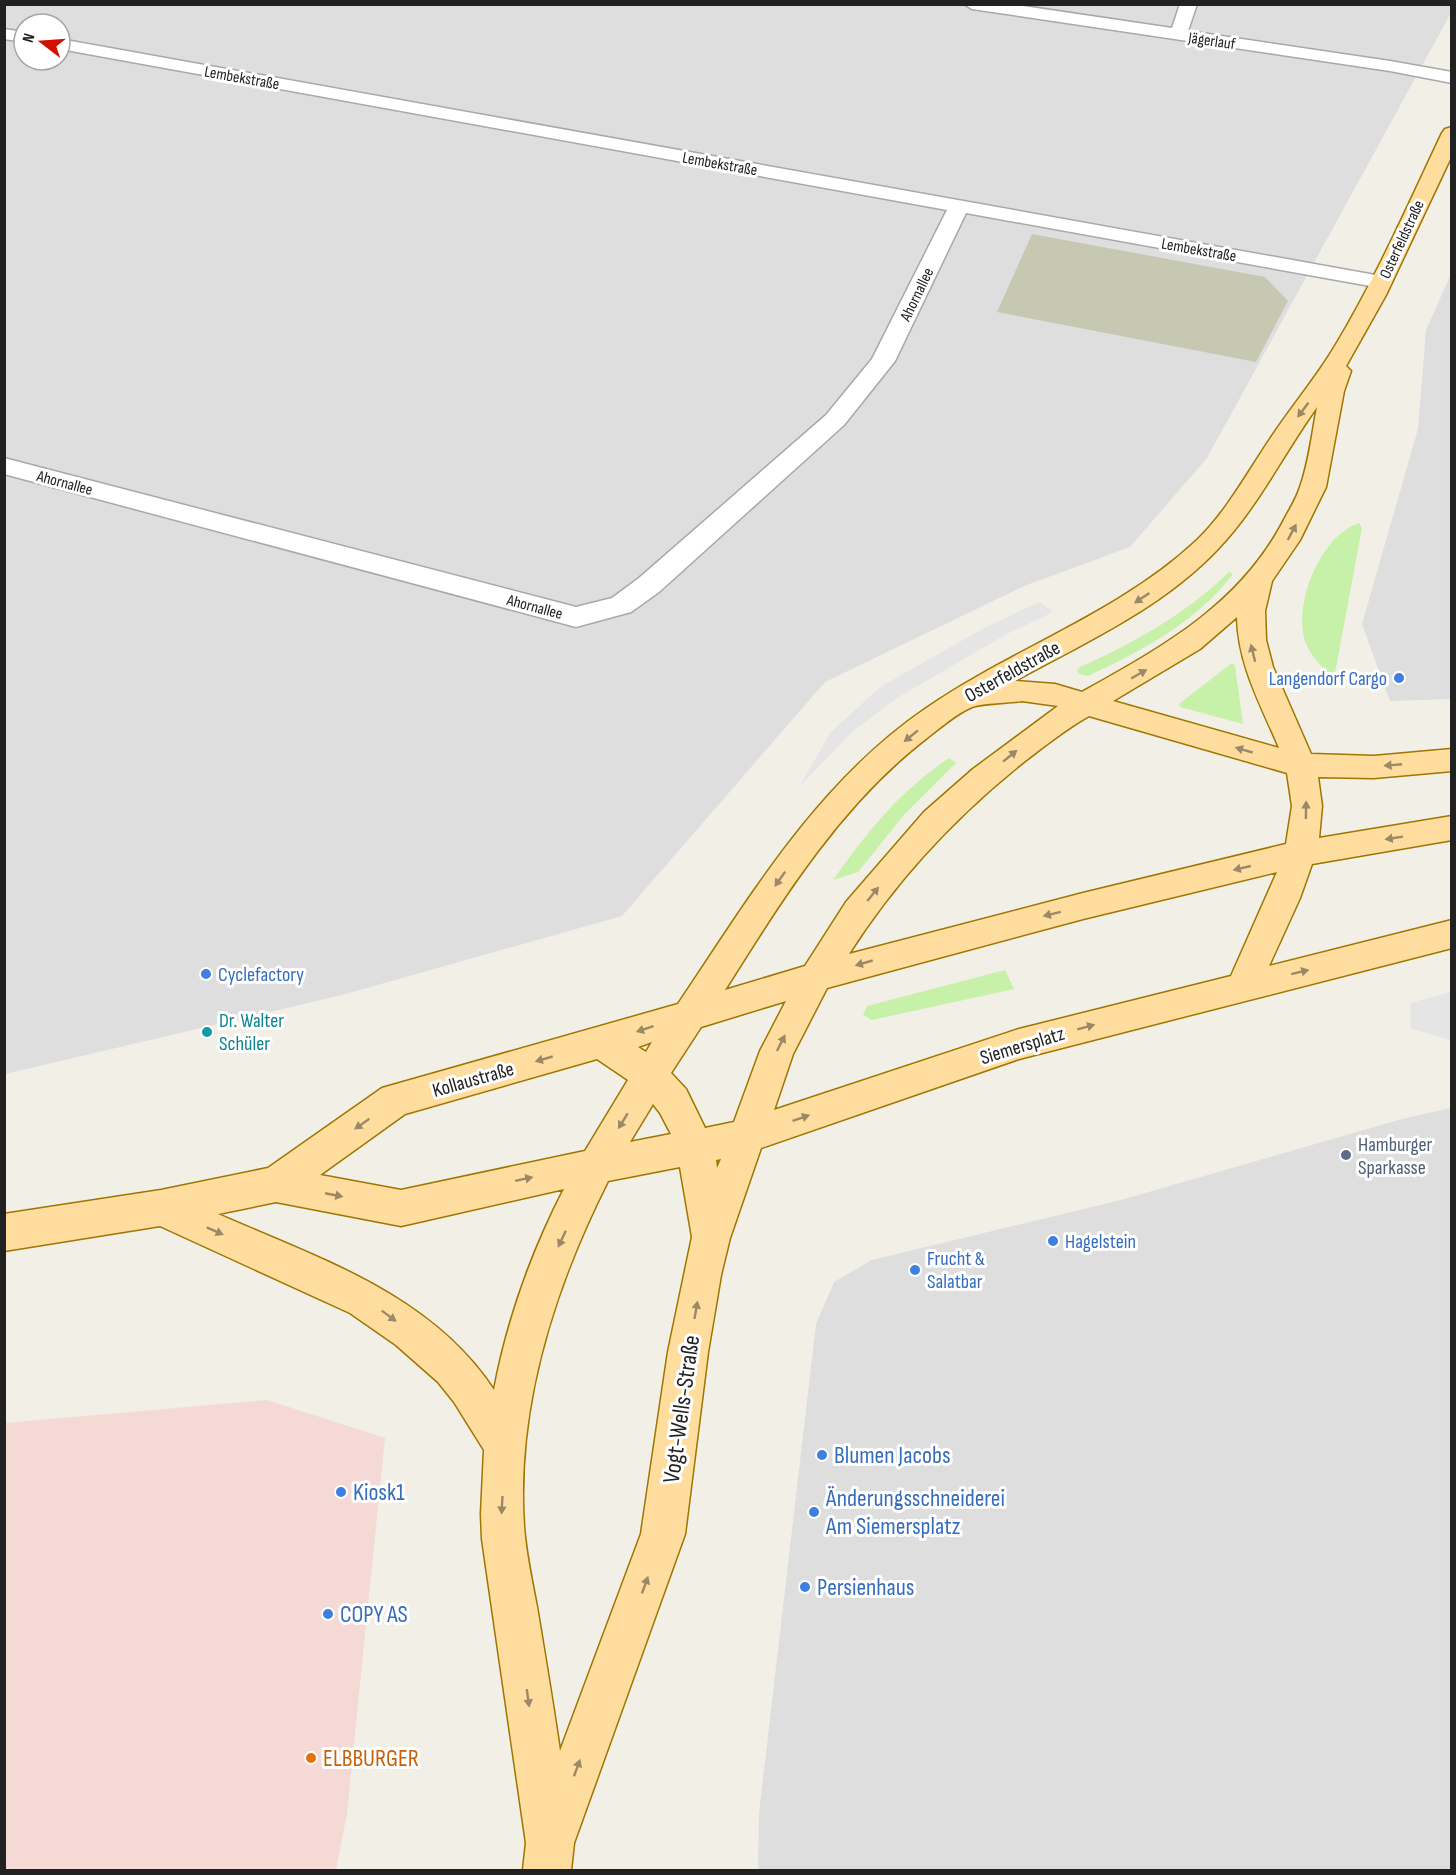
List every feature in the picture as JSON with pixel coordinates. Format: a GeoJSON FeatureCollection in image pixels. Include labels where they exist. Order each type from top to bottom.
{"type":"FeatureCollection","features":[{"type":"Feature","properties":{"kind":"main road","name":"Osterfeldstraße"},"geometry":{"type":"LineString","coordinates":[[690,1015],[802,847],[837,804],[874,766],[958,701],[1131,606],[1189,563],[1214,538],[1235,512],[1287,431],[1348,344],[1381,282],[1452,133]]}},
{"type":"Feature","properties":{"kind":"main road","name":"Osterfeldstraße"},"geometry":{"type":"LineString","coordinates":[[816,977],[858,912],[935,821],[1041,730],[1190,642],[1220,618],[1259,580],[1287,540],[1312,487],[1332,391],[1348,344]]}},
{"type":"Feature","properties":{"kind":"main road"},"geometry":{"type":"LineString","coordinates":[[1243,986],[1299,854],[1307,806],[1301,765],[1254,658],[1250,638],[1250,616],[1253,595],[1259,580]]}},
{"type":"Feature","properties":{"kind":"main road"},"geometry":{"type":"LineString","coordinates":[[958,701],[989,693],[1022,691],[1055,694],[1244,751],[1301,765],[1374,767],[1452,760]]}},
{"type":"Feature","properties":{"kind":"main road"},"geometry":{"type":"LineString","coordinates":[[690,1015],[816,977],[1083,906],[1299,854],[1452,828]]}},
{"type":"Feature","properties":{"kind":"main road","name":"Siemersplatz"},"geometry":{"type":"LineString","coordinates":[[596,1167],[745,1137],[1019,1044],[1452,934]]}},
{"type":"Feature","properties":{"kind":"main road","name":"Vogt-Wells-Straße"},"geometry":{"type":"LineString","coordinates":[[548,1857],[663,1534],[688,1352],[711,1239],[777,1051],[816,977]]}},
{"type":"Feature","properties":{"kind":"main road","name":"Kollaustraße"},"geometry":{"type":"LineString","coordinates":[[276,1184],[396,1100],[600,1044],[690,1015]]}},
{"type":"Feature","properties":{"kind":"main road","name":"Vogt-Wells-Straße"},"geometry":{"type":"LineString","coordinates":[[548,1857],[502,1518],[506,1446],[519,1372],[541,1290],[557,1249],[596,1167],[690,1015]]}},
{"type":"Feature","properties":{"kind":"main road"},"geometry":{"type":"LineString","coordinates":[[600,1044],[626,1058],[651,1076],[673,1101],[695,1146],[711,1239]]}},
{"type":"Feature","properties":{"kind":"main road","name":"Kollaustraße"},"geometry":{"type":"LineString","coordinates":[[4,1233],[161,1208],[276,1184],[401,1208],[543,1176],[596,1167]]}},
{"type":"Feature","properties":{"kind":"main road"},"geometry":{"type":"LineString","coordinates":[[161,1208],[350,1291],[372,1303],[422,1341],[462,1379],[506,1446]]}},
{"type":"Feature","properties":{"kind":"street","name":"Jägerlauf"},"geometry":{"type":"LineString","coordinates":[[972,4],[1390,66],[1452,78]]}},
{"type":"Feature","properties":{"kind":"street"},"geometry":{"type":"LineString","coordinates":[[1178,35],[1189,4]]}},
{"type":"Feature","properties":{"kind":"street","name":"Lembekstraße"},"geometry":{"type":"LineString","coordinates":[[72,46],[1381,282]]}},
{"type":"Feature","properties":{"kind":"street","name":"Ahornallee"},"geometry":{"type":"LineString","coordinates":[[4,466],[576,616],[621,605],[649,585],[835,420],[883,362],[959,206]]}},
{"type":"Feature","properties":{"kind":"shaded area"},"geometry":{"type":"Polygon","coordinates":[[[1451,4],[1452,11],[1207,458],[1130,547],[1024,586],[825,682],[622,916],[342,995],[5,1074],[4,5],[1451,4]]]}},
{"type":"Feature","properties":{"kind":"shaded area"},"geometry":{"type":"Polygon","coordinates":[[[1032,234],[1265,277],[1288,301],[1256,362],[997,312],[1032,234]]]}},
{"type":"Feature","properties":{"kind":"shaded area"},"geometry":{"type":"Polygon","coordinates":[[[1451,274],[1451,699],[1390,701],[1362,624],[1418,429],[1426,330],[1451,274]]]}},
{"type":"Feature","properties":{"kind":"shaded area"},"geometry":{"type":"Polygon","coordinates":[[[1040,602],[1053,612],[1005,635],[894,700],[853,731],[800,786],[830,733],[880,687],[986,627],[1040,602]]]}},
{"type":"Feature","properties":{"kind":"shaded area"},"geometry":{"type":"Polygon","coordinates":[[[1451,992],[1451,1040],[1411,1029],[1410,1003],[1451,992]]]}},
{"type":"Feature","properties":{"kind":"shaded area"},"geometry":{"type":"Polygon","coordinates":[[[1451,1108],[1451,1870],[758,1870],[759,1813],[816,1324],[834,1282],[872,1260],[1121,1200],[1402,1119],[1451,1108]]]}},
{"type":"Feature","properties":{"kind":"shaded area"},"geometry":{"type":"Polygon","coordinates":[[[267,1400],[385,1438],[347,1813],[336,1870],[5,1870],[5,1423],[267,1400]]]}},
{"type":"Feature","properties":{"kind":"green space"},"geometry":{"type":"Polygon","coordinates":[[[1359,523],[1362,528],[1335,673],[1330,674],[1307,646],[1302,626],[1303,609],[1313,573],[1322,556],[1345,530],[1359,523]]]}},
{"type":"Feature","properties":{"kind":"green space"},"geometry":{"type":"Polygon","coordinates":[[[1229,572],[1233,574],[1202,607],[1167,634],[1088,676],[1079,674],[1077,670],[1080,667],[1120,648],[1177,614],[1229,572]]]}},
{"type":"Feature","properties":{"kind":"green space"},"geometry":{"type":"Polygon","coordinates":[[[1232,663],[1235,666],[1243,724],[1180,707],[1179,704],[1232,663]]]}},
{"type":"Feature","properties":{"kind":"green space"},"geometry":{"type":"Polygon","coordinates":[[[949,758],[956,763],[903,816],[858,872],[833,880],[885,813],[915,784],[949,758]]]}},
{"type":"Feature","properties":{"kind":"green space"},"geometry":{"type":"Polygon","coordinates":[[[1005,970],[1014,989],[872,1020],[863,1015],[867,1006],[1005,970]]]}},
{"type":"Feature","properties":{"kind":"place","name":"Langendorf Cargo"},"geometry":{"type":"Point","coordinates":[1399,678]}},
{"type":"Feature","properties":{"kind":"place","name":"Cyclefactory"},"geometry":{"type":"Point","coordinates":[206,974]}},
{"type":"Feature","properties":{"kind":"place","name":"Dr. Walter Schüler"},"geometry":{"type":"Point","coordinates":[207,1032]}},
{"type":"Feature","properties":{"kind":"place","name":"Hamburger Sparkasse"},"geometry":{"type":"Point","coordinates":[1346,1155]}},
{"type":"Feature","properties":{"kind":"place","name":"Hagelstein"},"geometry":{"type":"Point","coordinates":[1053,1241]}},
{"type":"Feature","properties":{"kind":"place","name":"Frucht & Salatbar"},"geometry":{"type":"Point","coordinates":[915,1270]}},
{"type":"Feature","properties":{"kind":"place","name":"Blumen Jacobs"},"geometry":{"type":"Point","coordinates":[822,1455]}},
{"type":"Feature","properties":{"kind":"place","name":"Kiosk1"},"geometry":{"type":"Point","coordinates":[341,1492]}},
{"type":"Feature","properties":{"kind":"place","name":"Änderungsschneiderei Am Siemersplatz"},"geometry":{"type":"Point","coordinates":[814,1512]}},
{"type":"Feature","properties":{"kind":"place","name":"Persienhaus"},"geometry":{"type":"Point","coordinates":[805,1587]}},
{"type":"Feature","properties":{"kind":"place","name":"COPY AS"},"geometry":{"type":"Point","coordinates":[328,1614]}},
{"type":"Feature","properties":{"kind":"place","name":"ELBBURGER"},"geometry":{"type":"Point","coordinates":[311,1758]}}]}
